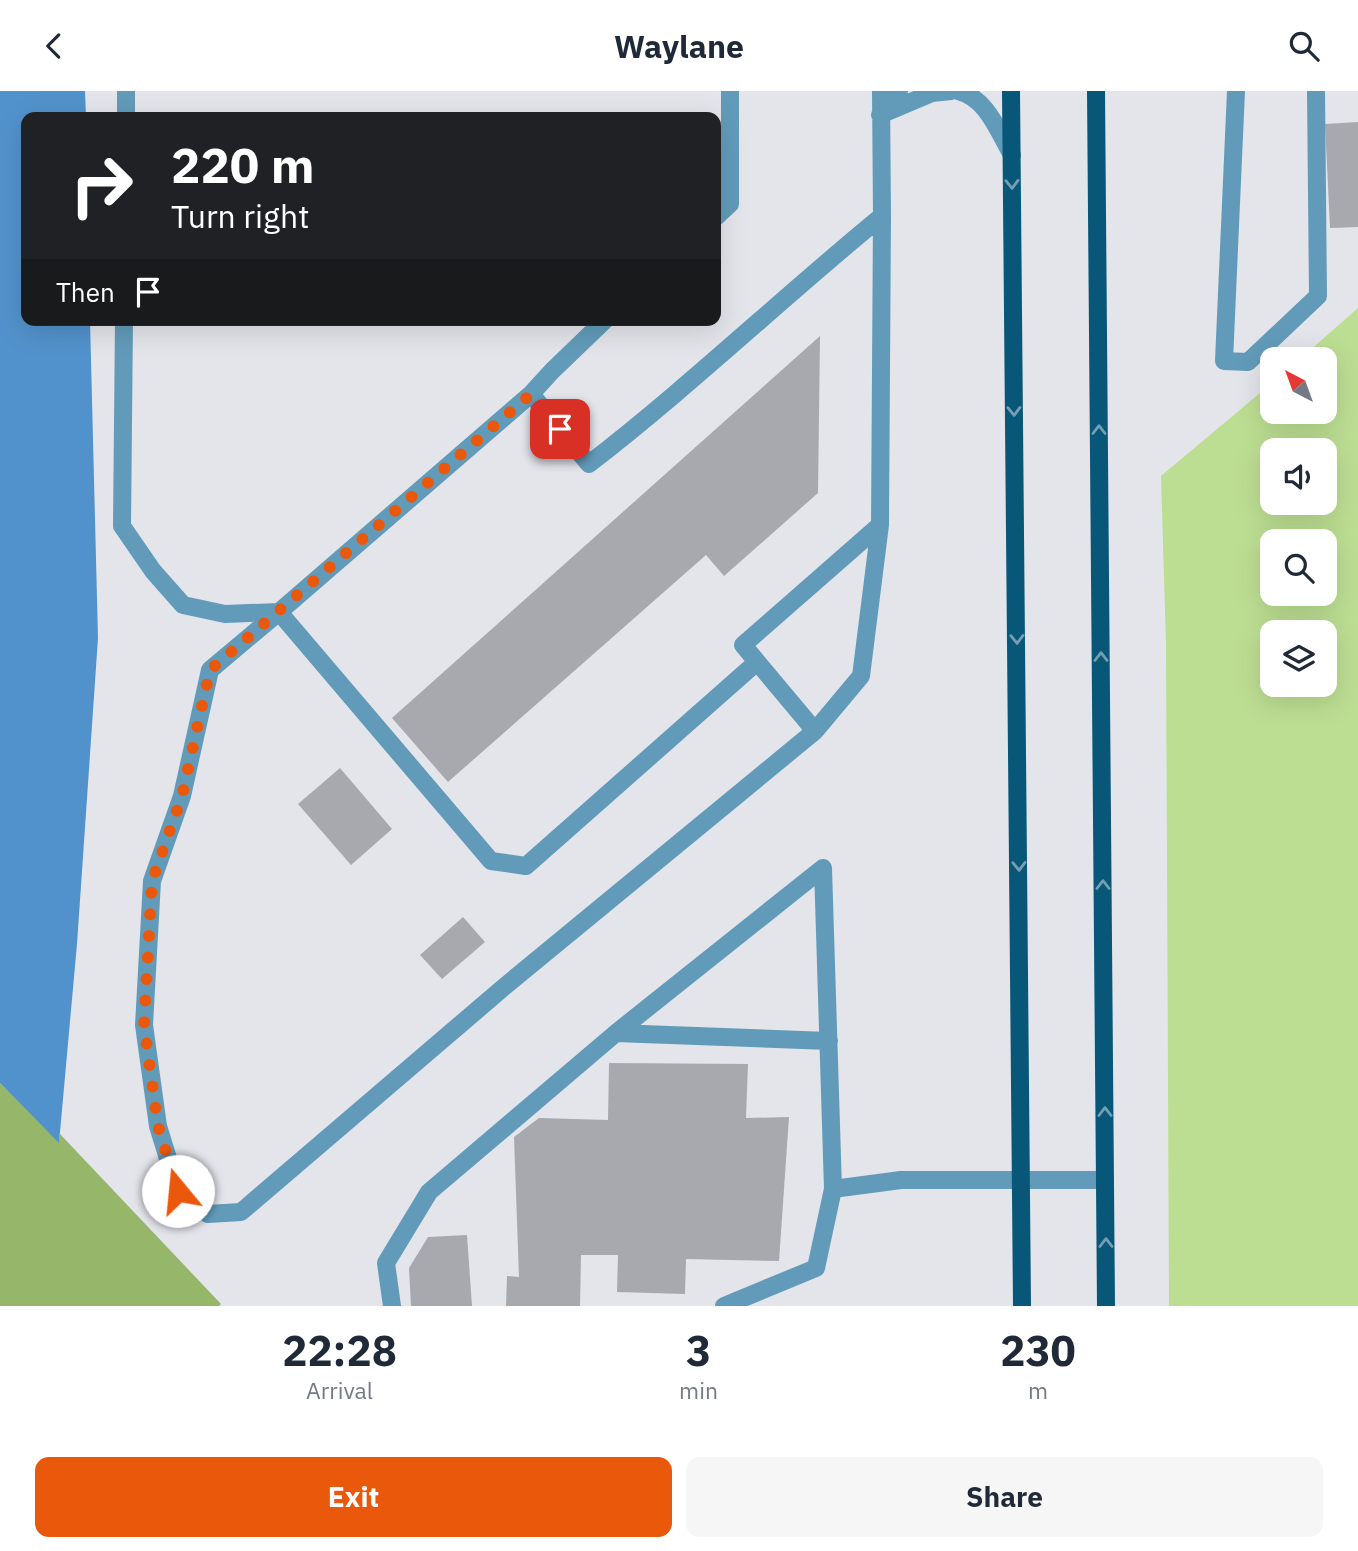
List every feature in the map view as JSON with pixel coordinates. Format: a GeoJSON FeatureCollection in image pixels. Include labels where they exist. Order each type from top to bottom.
{"type":"FeatureCollection","features":[{"type":"Feature","properties":{"kind":"main road"},"geometry":{"type":"LineString","coordinates":[[1012,91],[1022,1306]]}},
{"type":"Feature","properties":{"kind":"main road"},"geometry":{"type":"LineString","coordinates":[[1096,91],[1106,1306]]}},
{"type":"Feature","properties":{"kind":"lane"},"geometry":{"type":"LineString","coordinates":[[126,91],[126,112]]}},
{"type":"Feature","properties":{"kind":"lane"},"geometry":{"type":"LineString","coordinates":[[721,212],[730,204],[730,91]]}},
{"type":"Feature","properties":{"kind":"lane"},"geometry":{"type":"LineString","coordinates":[[599,326],[531,394],[210,670],[182,796],[152,881],[144,1025],[158,1126],[178,1191],[208,1215],[241,1212],[504,987],[815,731],[861,676],[880,524],[881,91]]}},
{"type":"Feature","properties":{"kind":"lane"},"geometry":{"type":"LineString","coordinates":[[880,115],[899,91]]}},
{"type":"Feature","properties":{"kind":"lane"},"geometry":{"type":"LineString","coordinates":[[880,115],[932,93],[951,91]]}},
{"type":"Feature","properties":{"kind":"lane"},"geometry":{"type":"LineString","coordinates":[[958,91],[970,94],[984,107],[1012,155]]}},
{"type":"Feature","properties":{"kind":"lane"},"geometry":{"type":"LineString","coordinates":[[1236,91],[1224,361],[1248,362],[1318,296],[1316,91]]}},
{"type":"Feature","properties":{"kind":"lane"},"geometry":{"type":"LineString","coordinates":[[531,394],[589,464],[882,216]]}},
{"type":"Feature","properties":{"kind":"lane"},"geometry":{"type":"LineString","coordinates":[[124,326],[122,526],[153,571],[183,605],[225,614],[279,612]]}},
{"type":"Feature","properties":{"kind":"lane"},"geometry":{"type":"LineString","coordinates":[[815,731],[743,645],[880,524]]}},
{"type":"Feature","properties":{"kind":"lane"},"geometry":{"type":"LineString","coordinates":[[279,612],[491,861],[526,866],[757,662]]}},
{"type":"Feature","properties":{"kind":"lane"},"geometry":{"type":"LineString","coordinates":[[392,1306],[386,1263],[429,1192],[617,1033],[823,868],[833,1189],[816,1269],[724,1306]]}},
{"type":"Feature","properties":{"kind":"lane"},"geometry":{"type":"LineString","coordinates":[[617,1033],[829,1041]]}},
{"type":"Feature","properties":{"kind":"lane"},"geometry":{"type":"LineString","coordinates":[[833,1189],[901,1180],[1105,1180]]}},
{"type":"Feature","properties":{"kind":"green space"},"geometry":{"type":"Polygon","coordinates":[[[1358,308],[1358,1306],[1169,1306],[1166,645],[1161,476],[1260,393],[1260,424],[1337,424],[1337,347],[1314,347],[1358,308]]]}},
{"type":"Feature","properties":{"kind":"green space"},"geometry":{"type":"Polygon","coordinates":[[[0,1083],[59,1142],[60,1134],[221,1304],[219,1306],[0,1306],[0,1083]]]}},
{"type":"Feature","properties":{"kind":"water"},"geometry":{"type":"Polygon","coordinates":[[[0,91],[85,91],[86,112],[21,112],[21,326],[90,326],[98,638],[77,944],[59,1143],[0,1083],[0,91]]]}},
{"type":"Feature","properties":{"kind":"building"},"geometry":{"type":"Polygon","coordinates":[[[1358,122],[1358,227],[1330,228],[1325,124],[1358,122]]]}},
{"type":"Feature","properties":{"kind":"building"},"geometry":{"type":"Polygon","coordinates":[[[820,336],[818,493],[724,576],[706,555],[448,782],[392,718],[820,336]]]}},
{"type":"Feature","properties":{"kind":"building"},"geometry":{"type":"Polygon","coordinates":[[[340,768],[392,829],[351,865],[298,804],[340,768]]]}},
{"type":"Feature","properties":{"kind":"building"},"geometry":{"type":"Polygon","coordinates":[[[463,917],[485,942],[442,979],[420,955],[463,917]]]}},
{"type":"Feature","properties":{"kind":"building"},"geometry":{"type":"Polygon","coordinates":[[[609,1063],[748,1064],[746,1118],[789,1117],[779,1261],[686,1259],[685,1294],[617,1292],[618,1255],[581,1255],[580,1306],[506,1306],[507,1276],[519,1277],[514,1137],[539,1118],[608,1120],[609,1063]]]}},
{"type":"Feature","properties":{"kind":"building"},"geometry":{"type":"Polygon","coordinates":[[[467,1235],[472,1306],[411,1306],[409,1268],[428,1237],[467,1235]]]}},
{"type":"Feature","properties":{"kind":"route"},"geometry":{"type":"LineString","coordinates":[[178,1191],[158,1126],[144,1025],[152,881],[182,796],[210,670],[531,394],[560,429]]}}]}
